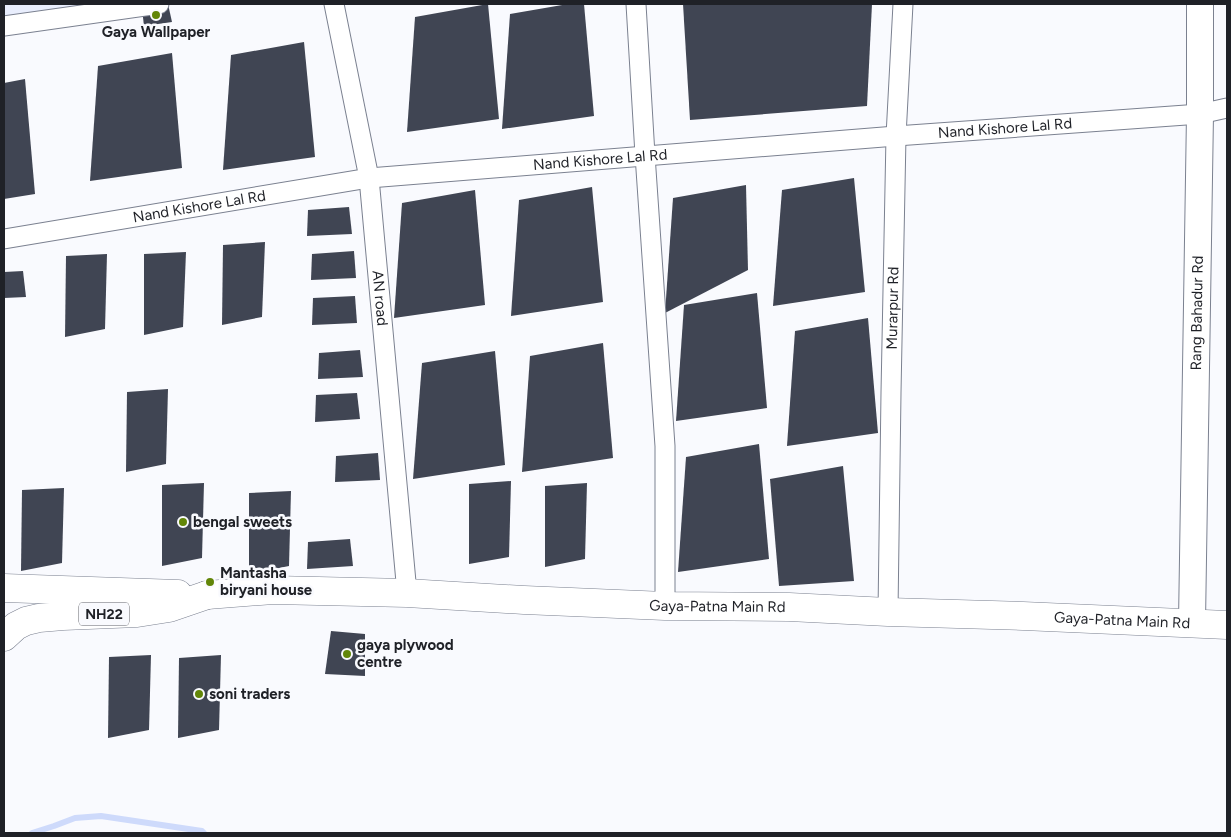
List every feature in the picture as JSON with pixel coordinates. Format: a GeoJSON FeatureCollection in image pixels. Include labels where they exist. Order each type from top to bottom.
{"type":"FeatureCollection","features":[{"type":"Feature","properties":{"kind":"main road"},"geometry":{"type":"LineString","coordinates":[[4,588],[207,595]]}},
{"type":"Feature","properties":{"kind":"main road","name":"Gaya-Patna Main Rd"},"geometry":{"type":"LineString","coordinates":[[207,595],[273,590],[407,593],[665,606],[789,607],[1192,622],[1227,625]]}},
{"type":"Feature","properties":{"kind":"main road","name":"NH22"},"geometry":{"type":"LineString","coordinates":[[4,637],[16,626],[39,618],[137,613],[169,608],[207,595]]}},
{"type":"Feature","properties":{"kind":"street"},"geometry":{"type":"LineString","coordinates":[[4,26],[159,4]]}},
{"type":"Feature","properties":{"kind":"street","name":"AN road"},"geometry":{"type":"LineString","coordinates":[[334,4],[369,178],[407,593]]}},
{"type":"Feature","properties":{"kind":"street"},"geometry":{"type":"LineString","coordinates":[[636,4],[664,446],[665,606]]}},
{"type":"Feature","properties":{"kind":"street","name":"Murarpur Rd"},"geometry":{"type":"LineString","coordinates":[[888,612],[896,136],[903,4]]}},
{"type":"Feature","properties":{"kind":"street","name":"Rang Bahadur Rd"},"geometry":{"type":"LineString","coordinates":[[1192,622],[1200,4]]}},
{"type":"Feature","properties":{"kind":"street","name":"Nand Kishore Lal Rd"},"geometry":{"type":"LineString","coordinates":[[4,239],[369,178],[645,155],[1200,114],[1227,108]]}},
{"type":"Feature","properties":{"kind":"shaded area"},"geometry":{"type":"Polygon","coordinates":[[[4,4],[155,4],[4,25],[4,4]]]}},
{"type":"Feature","properties":{"kind":"building","name":"Gaya Wallpaper"},"geometry":{"type":"Polygon","coordinates":[[[168,4],[172,22],[144,26],[142,9],[168,4]]]}},
{"type":"Feature","properties":{"kind":"building"},"geometry":{"type":"Polygon","coordinates":[[[488,4],[499,119],[407,132],[415,17],[488,4]]]}},
{"type":"Feature","properties":{"kind":"building"},"geometry":{"type":"Polygon","coordinates":[[[568,4],[584,4],[594,116],[502,129],[510,14],[568,4]]]}},
{"type":"Feature","properties":{"kind":"building"},"geometry":{"type":"Polygon","coordinates":[[[683,4],[872,4],[867,106],[690,120],[683,4]]]}},
{"type":"Feature","properties":{"kind":"building"},"geometry":{"type":"Polygon","coordinates":[[[304,42],[315,157],[223,170],[231,55],[304,42]]]}},
{"type":"Feature","properties":{"kind":"building"},"geometry":{"type":"Polygon","coordinates":[[[172,53],[182,168],[90,181],[98,66],[172,53]]]}},
{"type":"Feature","properties":{"kind":"building"},"geometry":{"type":"Polygon","coordinates":[[[25,79],[35,194],[4,199],[4,83],[25,79]]]}},
{"type":"Feature","properties":{"kind":"building"},"geometry":{"type":"Polygon","coordinates":[[[854,178],[865,292],[773,306],[782,190],[854,178]]]}},
{"type":"Feature","properties":{"kind":"building"},"geometry":{"type":"Polygon","coordinates":[[[746,185],[748,270],[665,313],[673,198],[746,185]]]}},
{"type":"Feature","properties":{"kind":"building"},"geometry":{"type":"Polygon","coordinates":[[[592,187],[603,302],[511,316],[519,200],[592,187]]]}},
{"type":"Feature","properties":{"kind":"building"},"geometry":{"type":"Polygon","coordinates":[[[475,190],[485,305],[394,318],[402,203],[475,190]]]}},
{"type":"Feature","properties":{"kind":"building"},"geometry":{"type":"Polygon","coordinates":[[[349,207],[352,234],[307,236],[308,210],[349,207]]]}},
{"type":"Feature","properties":{"kind":"building"},"geometry":{"type":"Polygon","coordinates":[[[265,242],[262,317],[222,325],[223,245],[265,242]]]}},
{"type":"Feature","properties":{"kind":"building"},"geometry":{"type":"Polygon","coordinates":[[[354,251],[356,278],[311,280],[312,254],[354,251]]]}},
{"type":"Feature","properties":{"kind":"building"},"geometry":{"type":"Polygon","coordinates":[[[186,252],[183,327],[144,335],[144,254],[186,252]]]}},
{"type":"Feature","properties":{"kind":"building"},"geometry":{"type":"Polygon","coordinates":[[[107,254],[105,329],[65,337],[66,256],[107,254]]]}},
{"type":"Feature","properties":{"kind":"building"},"geometry":{"type":"Polygon","coordinates":[[[23,271],[26,297],[4,298],[4,272],[23,271]]]}},
{"type":"Feature","properties":{"kind":"building"},"geometry":{"type":"Polygon","coordinates":[[[757,293],[767,408],[676,421],[684,305],[757,293]]]}},
{"type":"Feature","properties":{"kind":"building"},"geometry":{"type":"Polygon","coordinates":[[[355,296],[357,323],[312,325],[313,298],[355,296]]]}},
{"type":"Feature","properties":{"kind":"building"},"geometry":{"type":"Polygon","coordinates":[[[868,318],[878,433],[787,446],[795,331],[868,318]]]}},
{"type":"Feature","properties":{"kind":"building"},"geometry":{"type":"Polygon","coordinates":[[[603,343],[613,458],[522,472],[530,356],[603,343]]]}},
{"type":"Feature","properties":{"kind":"building"},"geometry":{"type":"Polygon","coordinates":[[[360,350],[363,377],[318,379],[319,353],[360,350]]]}},
{"type":"Feature","properties":{"kind":"building"},"geometry":{"type":"Polygon","coordinates":[[[495,351],[505,465],[413,479],[422,363],[495,351]]]}},
{"type":"Feature","properties":{"kind":"building"},"geometry":{"type":"Polygon","coordinates":[[[168,389],[166,464],[126,472],[127,392],[168,389]]]}},
{"type":"Feature","properties":{"kind":"building"},"geometry":{"type":"Polygon","coordinates":[[[357,393],[360,419],[315,422],[316,395],[357,393]]]}},
{"type":"Feature","properties":{"kind":"building"},"geometry":{"type":"Polygon","coordinates":[[[759,444],[769,559],[678,572],[686,457],[759,444]]]}},
{"type":"Feature","properties":{"kind":"building"},"geometry":{"type":"Polygon","coordinates":[[[378,453],[380,480],[335,482],[336,456],[378,453]]]}},
{"type":"Feature","properties":{"kind":"building"},"geometry":{"type":"Polygon","coordinates":[[[843,466],[854,581],[779,586],[770,479],[843,466]]]}},
{"type":"Feature","properties":{"kind":"building"},"geometry":{"type":"Polygon","coordinates":[[[511,481],[509,557],[469,564],[469,484],[511,481]]]}},
{"type":"Feature","properties":{"kind":"building","name":"bengal sweets"},"geometry":{"type":"Polygon","coordinates":[[[204,483],[202,558],[162,566],[162,485],[204,483]]]}},
{"type":"Feature","properties":{"kind":"building"},"geometry":{"type":"Polygon","coordinates":[[[587,483],[585,559],[545,567],[545,486],[587,483]]]}},
{"type":"Feature","properties":{"kind":"building"},"geometry":{"type":"Polygon","coordinates":[[[64,488],[62,563],[21,571],[22,490],[64,488]]]}},
{"type":"Feature","properties":{"kind":"building"},"geometry":{"type":"Polygon","coordinates":[[[291,491],[289,566],[249,574],[249,493],[291,491]]]}},
{"type":"Feature","properties":{"kind":"building"},"geometry":{"type":"Polygon","coordinates":[[[350,539],[353,566],[307,569],[308,542],[350,539]]]}},
{"type":"Feature","properties":{"kind":"building","name":"gaya plywood centre"},"geometry":{"type":"Polygon","coordinates":[[[331,631],[365,634],[365,676],[325,674],[331,631]]]}},
{"type":"Feature","properties":{"kind":"building"},"geometry":{"type":"Polygon","coordinates":[[[151,655],[149,730],[108,738],[109,657],[151,655]]]}},
{"type":"Feature","properties":{"kind":"building","name":"soni traders"},"geometry":{"type":"Polygon","coordinates":[[[221,655],[219,730],[178,738],[179,658],[221,655]]]}},
{"type":"Feature","properties":{"kind":"waterway"},"geometry":{"type":"LineString","coordinates":[[32,833],[75,818],[101,816],[202,831],[204,833]]}},
{"type":"Feature","properties":{"kind":"place","name":"Gaya Wallpaper"},"geometry":{"type":"Point","coordinates":[156,15]}},
{"type":"Feature","properties":{"kind":"place","name":"bengal sweets"},"geometry":{"type":"Point","coordinates":[183,522]}},
{"type":"Feature","properties":{"kind":"place","name":"Mantasha biryani house"},"geometry":{"type":"Point","coordinates":[210,582]}},
{"type":"Feature","properties":{"kind":"place","name":"gaya plywood centre"},"geometry":{"type":"Point","coordinates":[347,654]}},
{"type":"Feature","properties":{"kind":"place","name":"soni traders"},"geometry":{"type":"Point","coordinates":[199,694]}}]}
